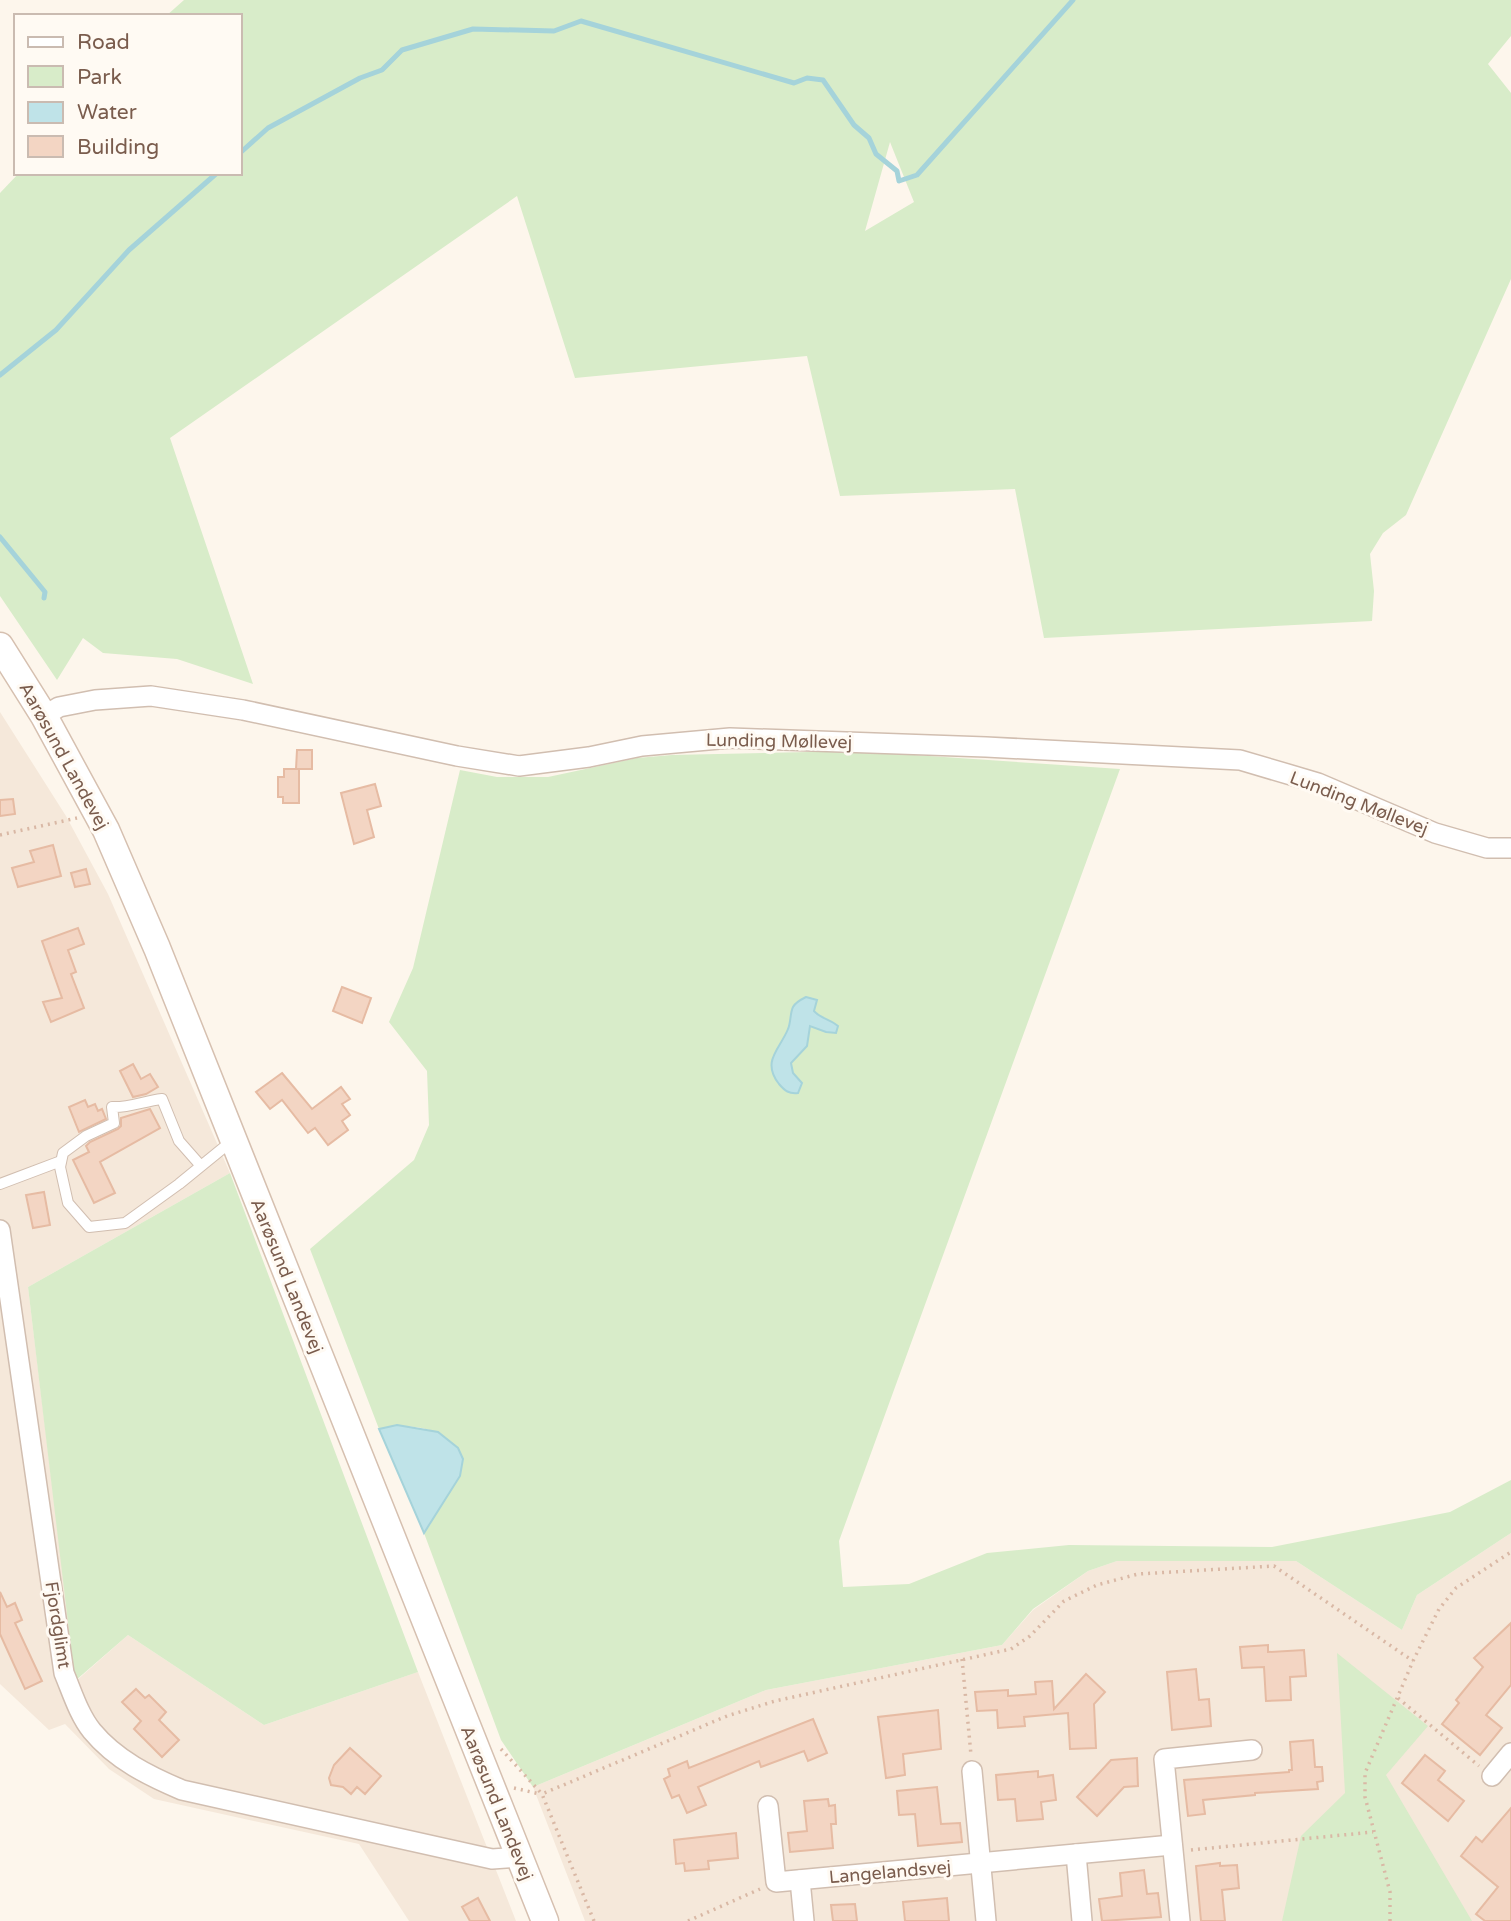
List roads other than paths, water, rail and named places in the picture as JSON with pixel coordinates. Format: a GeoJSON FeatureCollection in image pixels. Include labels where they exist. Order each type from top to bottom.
{"type":"FeatureCollection","features":[{"type":"Feature","properties":{"kind":"street","name":"Aarøsund Landevej"},"geometry":{"type":"LineString","coordinates":[[0,646],[44,716],[95,811],[157,948],[545,1921]]}},
{"type":"Feature","properties":{"kind":"street","name":"Lunding Møllevej"},"geometry":{"type":"LineString","coordinates":[[44,716],[60,707],[95,700],[151,696],[243,710],[457,756],[519,766],[577,759],[642,746],[730,738],[1240,760],[1318,783],[1435,833],[1487,848],[1511,848]]}},
{"type":"Feature","properties":{"kind":"street","name":"Fjordglimt"},"geometry":{"type":"LineString","coordinates":[[0,1230],[64,1673],[75,1701],[92,1731],[145,1775],[182,1790],[492,1859],[519,1857]]}},
{"type":"Feature","properties":{"kind":"street"},"geometry":{"type":"LineString","coordinates":[[1180,1921],[1164,1759],[1252,1750]]}},
{"type":"Feature","properties":{"kind":"street"},"geometry":{"type":"LineString","coordinates":[[1492,1776],[1511,1753]]}},
{"type":"Feature","properties":{"kind":"street"},"geometry":{"type":"LineString","coordinates":[[972,1771],[986,1921]]}},
{"type":"Feature","properties":{"kind":"street","name":"Langelandsvej"},"geometry":{"type":"LineString","coordinates":[[768,1806],[776,1882],[1172,1845]]}},
{"type":"Feature","properties":{"kind":"street"},"geometry":{"type":"LineString","coordinates":[[1076,1854],[1082,1921]]}},
{"type":"Feature","properties":{"kind":"street"},"geometry":{"type":"LineString","coordinates":[[800,1880],[804,1921]]}},
{"type":"Feature","properties":{"kind":"lane"},"geometry":{"type":"LineString","coordinates":[[201,1166],[179,1141],[162,1099],[126,1107],[112,1107],[114,1123],[86,1136],[63,1153],[60,1167],[68,1203],[89,1227],[125,1223],[201,1166],[233,1140]]}},
{"type":"Feature","properties":{"kind":"lane"},"geometry":{"type":"LineString","coordinates":[[0,1184],[61,1161]]}},
{"type":"Feature","properties":{"kind":"water"},"geometry":{"type":"Polygon","coordinates":[[[806,997],[817,1000],[814,1011],[838,1026],[836,1033],[810,1026],[807,1046],[791,1063],[793,1073],[802,1083],[798,1093],[792,1093],[779,1084],[774,1076],[772,1062],[788,1029],[793,1007],[806,997]]]}},
{"type":"Feature","properties":{"kind":"water"},"geometry":{"type":"Polygon","coordinates":[[[397,1425],[438,1432],[458,1448],[463,1459],[460,1476],[424,1533],[379,1429],[397,1425]]]}},
{"type":"Feature","properties":{"kind":"waterway"},"geometry":{"type":"LineString","coordinates":[[242,151],[268,128],[360,78],[382,70],[402,50],[473,29],[554,31],[581,21],[794,83],[807,78],[823,80],[854,125],[869,138],[876,154],[897,171],[899,181],[917,175],[1073,0]]}},
{"type":"Feature","properties":{"kind":"waterway"},"geometry":{"type":"LineString","coordinates":[[0,375],[56,330],[129,250],[215,175]]}},
{"type":"Feature","properties":{"kind":"waterway"},"geometry":{"type":"LineString","coordinates":[[0,537],[45,592],[44,598]]}}]}
